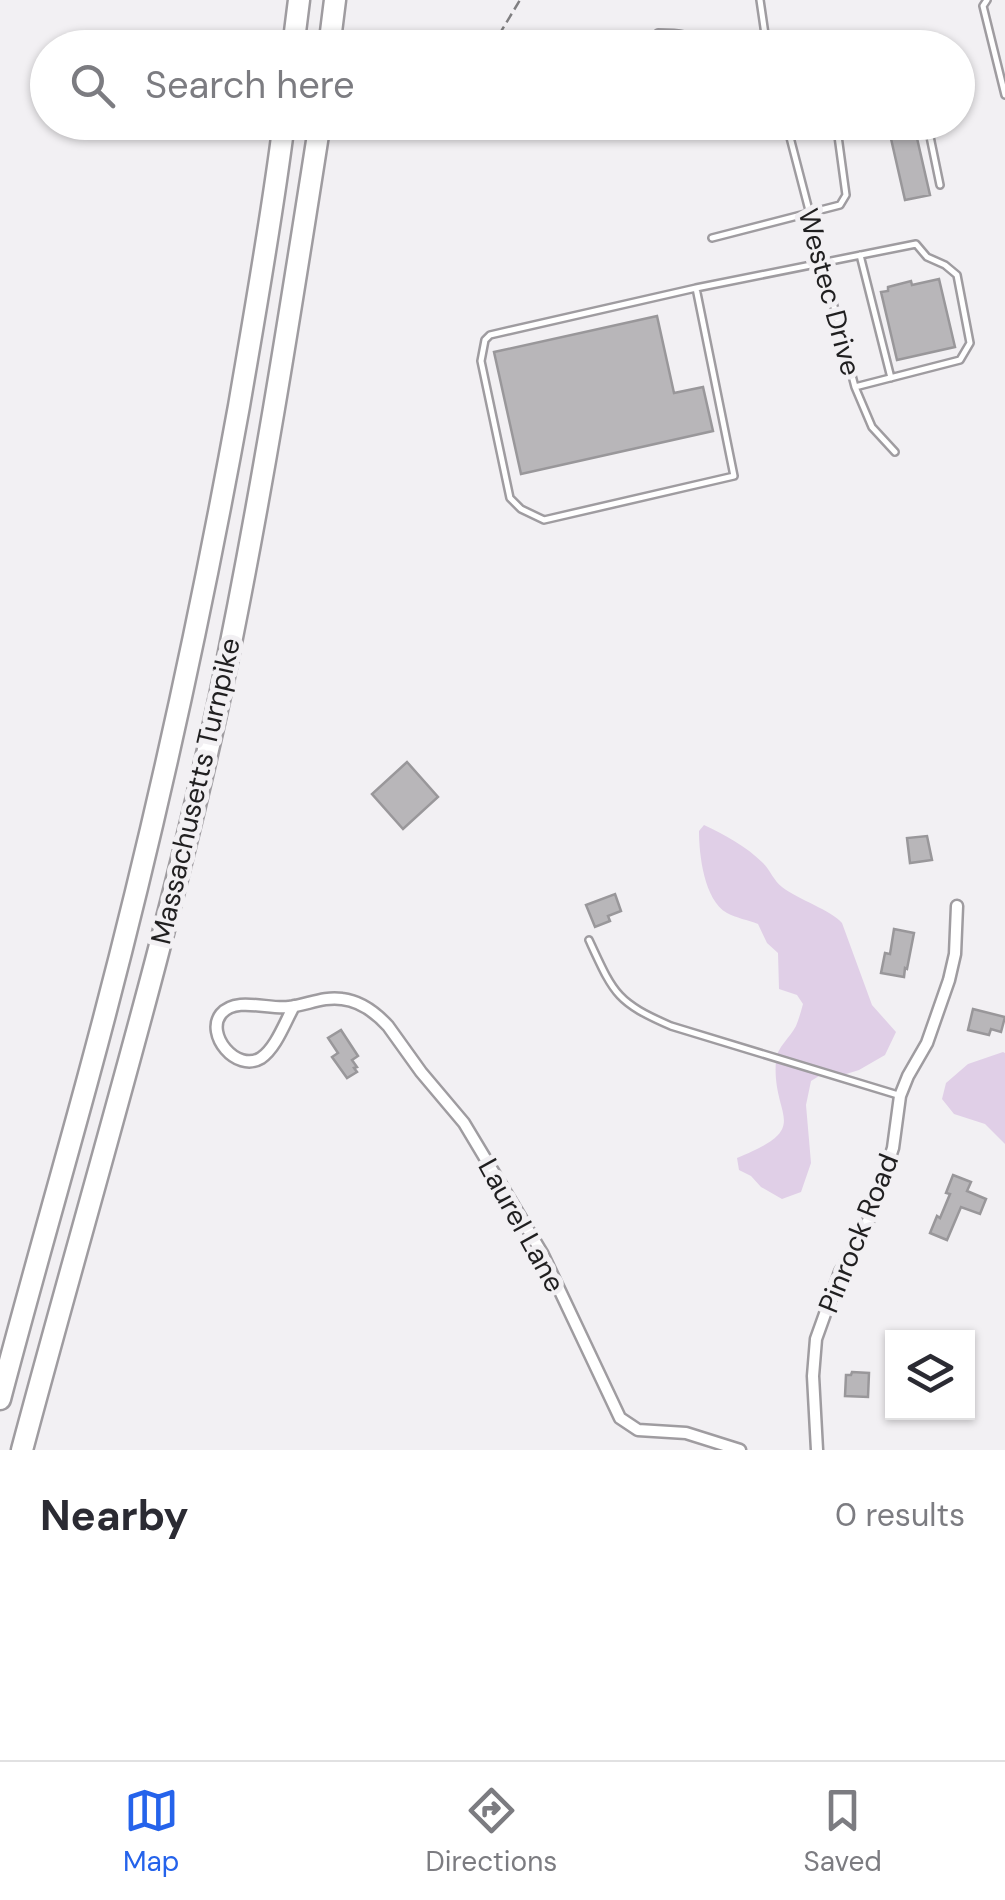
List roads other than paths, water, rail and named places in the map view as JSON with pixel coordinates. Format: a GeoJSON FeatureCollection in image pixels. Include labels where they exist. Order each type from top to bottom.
{"type":"FeatureCollection","features":[{"type":"Feature","properties":{"kind":"highway"},"geometry":{"type":"LineString","coordinates":[[295,30],[299,0]]}},
{"type":"Feature","properties":{"kind":"highway"},"geometry":{"type":"LineString","coordinates":[[331,30],[335,0]]}},
{"type":"Feature","properties":{"kind":"highway","name":"Massachusetts Turnpike"},"geometry":{"type":"LineString","coordinates":[[0,1399],[88,1078],[180,701],[244,380],[282,140]]}},
{"type":"Feature","properties":{"kind":"highway","name":"Massachusetts Turnpike"},"geometry":{"type":"LineString","coordinates":[[22,1450],[174,891],[219,698],[256,515],[317,140]]}},
{"type":"Feature","properties":{"kind":"street","name":"Pinrock Road"},"geometry":{"type":"LineString","coordinates":[[817,1450],[813,1376],[816,1339],[840,1272],[860,1239],[887,1169],[896,1138],[900,1096],[927,1043],[952,972],[957,906]]}},
{"type":"Feature","properties":{"kind":"street","name":"Laurel Lane"},"geometry":{"type":"LineString","coordinates":[[294,1006],[262,1058],[238,1060],[227,1052],[218,1021],[222,1014],[242,1006],[277,1008],[331,998],[349,1000],[374,1012],[464,1123],[542,1253],[620,1418],[638,1430],[686,1433],[740,1450]]}},
{"type":"Feature","properties":{"kind":"lane"},"geometry":{"type":"LineString","coordinates":[[760,0],[765,30]]}},
{"type":"Feature","properties":{"kind":"lane"},"geometry":{"type":"LineString","coordinates":[[988,0],[983,6],[1005,95]]}},
{"type":"Feature","properties":{"kind":"lane","name":"Westec Drive"},"geometry":{"type":"LineString","coordinates":[[791,140],[855,387],[872,428],[895,452]]}},
{"type":"Feature","properties":{"kind":"lane"},"geometry":{"type":"LineString","coordinates":[[712,238],[840,205],[846,195],[839,140]]}},
{"type":"Feature","properties":{"kind":"lane"},"geometry":{"type":"LineString","coordinates":[[930,140],[940,185]]}},
{"type":"Feature","properties":{"kind":"lane"},"geometry":{"type":"LineString","coordinates":[[696,288],[734,476],[544,520],[521,509],[510,498],[481,361],[485,340],[490,335],[696,288],[916,244],[927,257],[946,264],[957,275],[970,343],[960,360],[855,387]]}},
{"type":"Feature","properties":{"kind":"lane"},"geometry":{"type":"LineString","coordinates":[[860,254],[891,379]]}},
{"type":"Feature","properties":{"kind":"lane"},"geometry":{"type":"LineString","coordinates":[[589,940],[618,997],[637,1011],[671,1026],[900,1096]]}}]}
